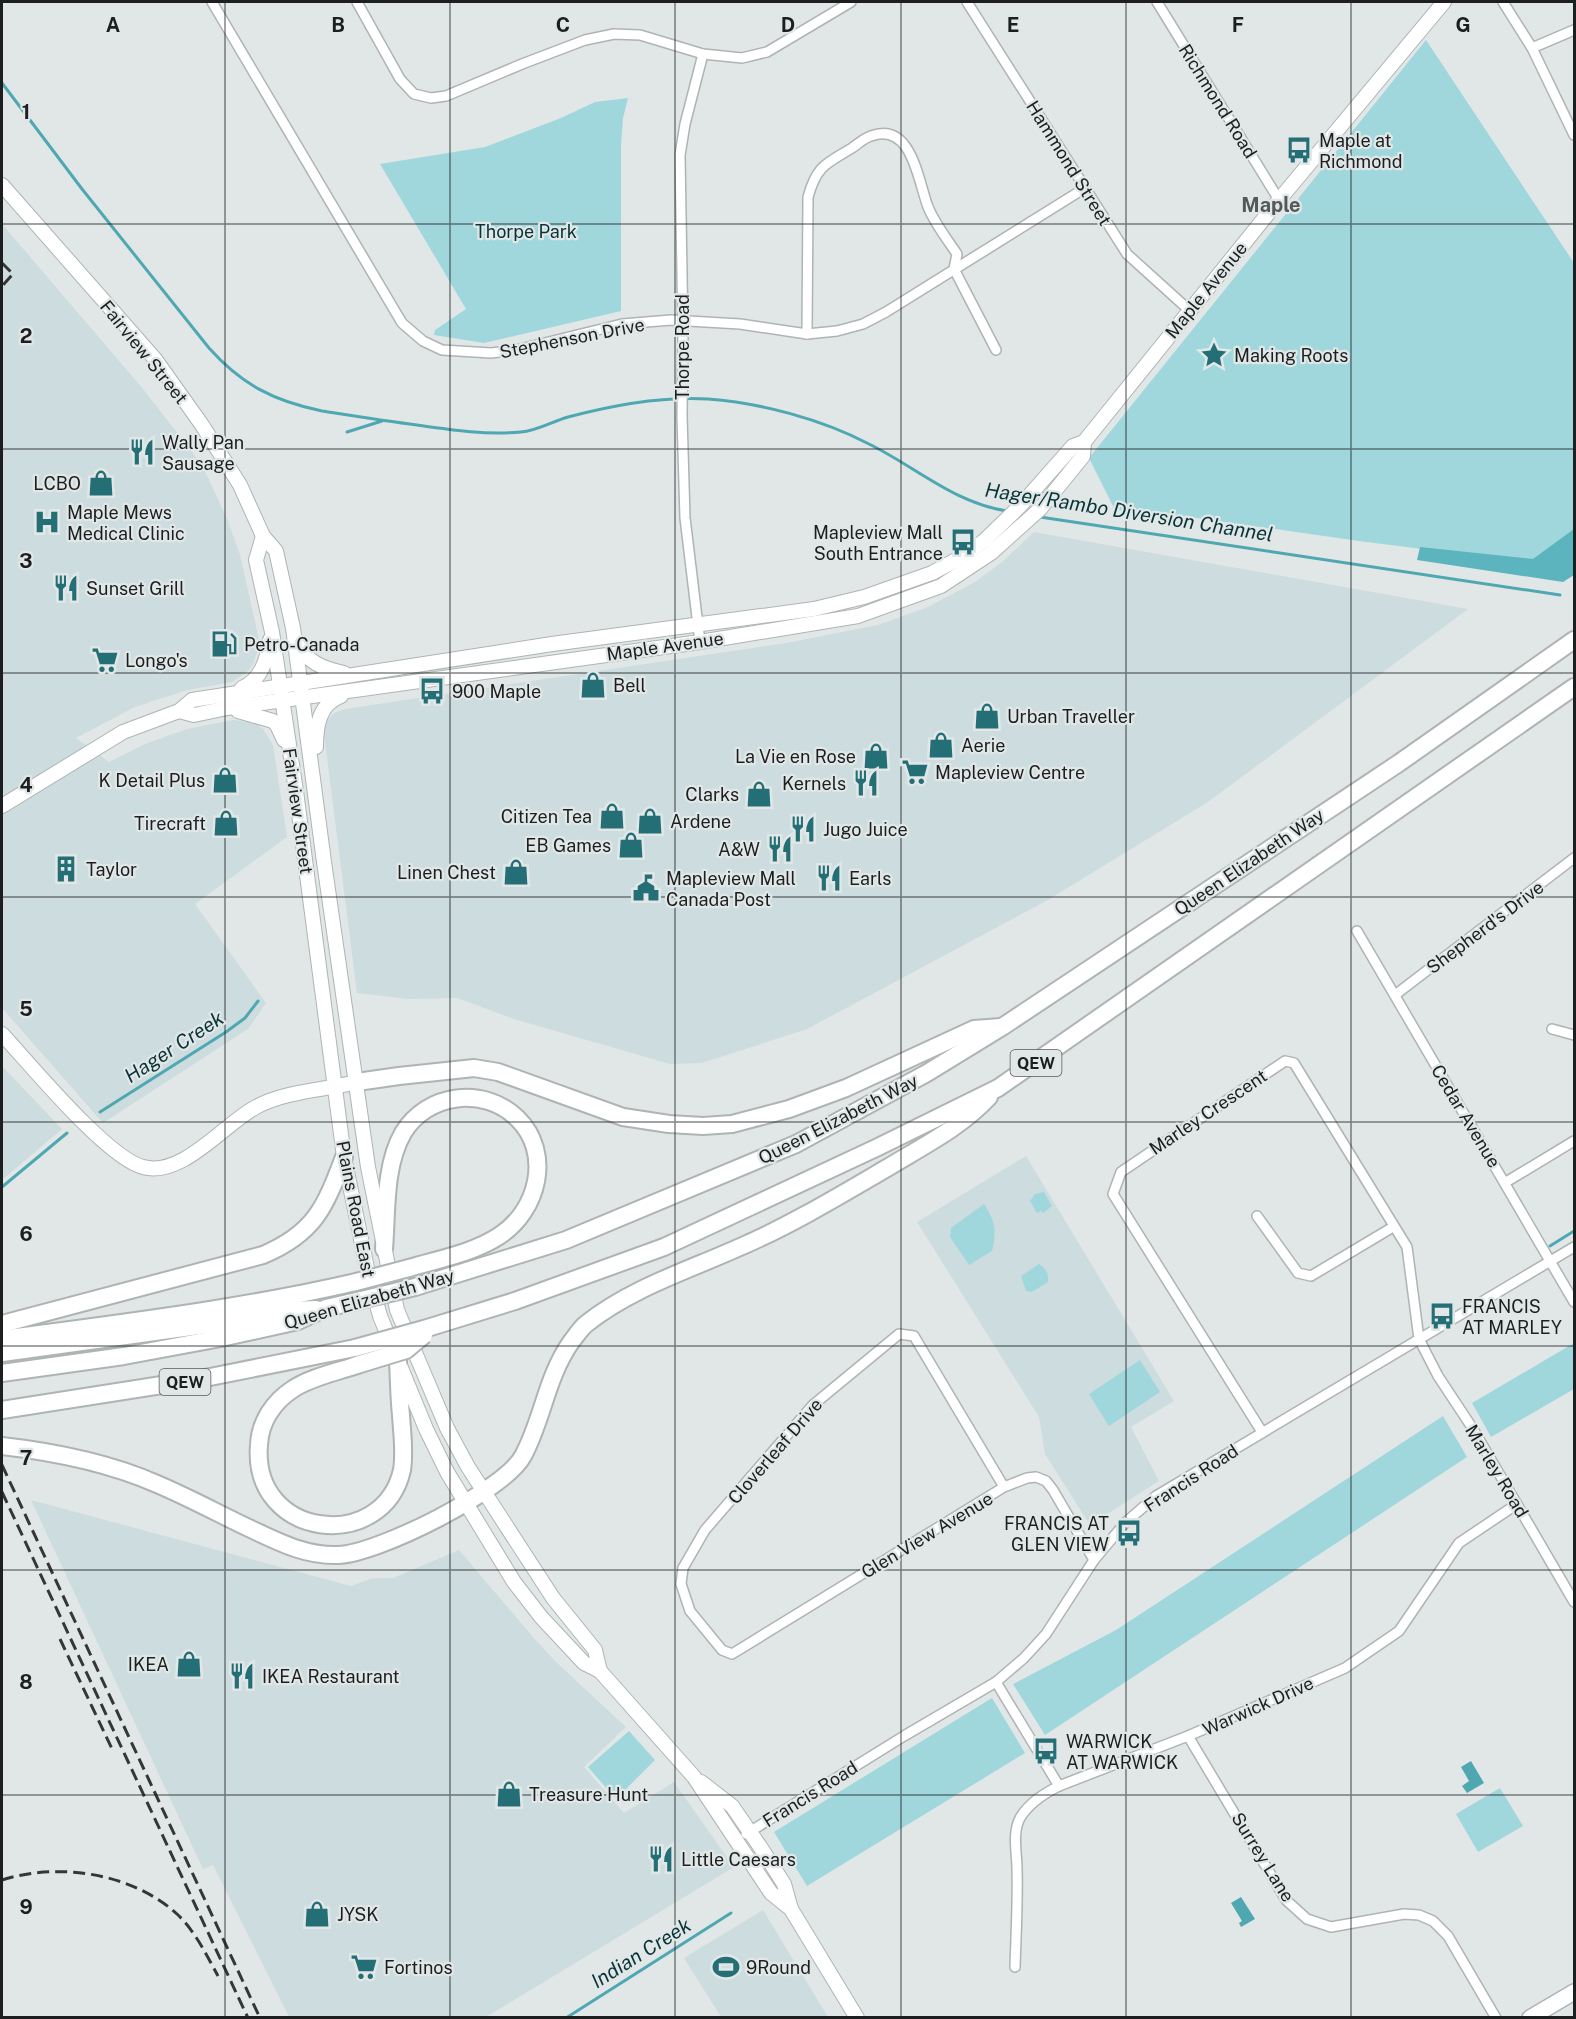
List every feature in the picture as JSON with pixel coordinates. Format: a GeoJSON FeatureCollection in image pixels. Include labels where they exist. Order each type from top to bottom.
{"type":"FeatureCollection","features":[{"type":"Feature","properties":{"kind":"highway","name":"Queen Elizabeth Way"},"geometry":{"type":"LineString","coordinates":[[2,1373],[124,1356],[298,1321],[326,1308],[415,1287],[566,1240],[796,1144],[927,1073],[1002,1027],[1399,763],[1575,640]]}},
{"type":"Feature","properties":{"kind":"highway","name":"QEW"},"geometry":{"type":"LineString","coordinates":[[5,1411],[200,1379],[355,1348],[428,1330],[664,1247],[876,1149],[998,1088],[1575,687]]}},
{"type":"Feature","properties":{"kind":"highway"},"geometry":{"type":"LineString","coordinates":[[357,1082],[474,1068],[498,1072],[623,1117],[669,1124],[702,1126],[732,1124],[789,1109],[846,1088],[974,1029],[1002,1027]]}},
{"type":"Feature","properties":{"kind":"highway"},"geometry":{"type":"LineString","coordinates":[[2,1446],[92,1461],[130,1473],[284,1545],[319,1556],[342,1556],[384,1544],[484,1493],[508,1475],[521,1460],[533,1433],[547,1386],[562,1355],[583,1326],[608,1308],[645,1289],[744,1245],[836,1197],[970,1117],[998,1088]]}},
{"type":"Feature","properties":{"kind":"highway"},"geometry":{"type":"LineString","coordinates":[[2,1339],[210,1311],[274,1300],[409,1268],[464,1252],[490,1241],[514,1225],[529,1205],[537,1179],[534,1146],[525,1128],[510,1112],[487,1101],[470,1097],[456,1098],[433,1105],[410,1123],[399,1142],[391,1171],[384,1249]]}},
{"type":"Feature","properties":{"kind":"highway"},"geometry":{"type":"LineString","coordinates":[[2,1324],[263,1256],[280,1248],[300,1234],[319,1214],[344,1157]]}},
{"type":"Feature","properties":{"kind":"highway"},"geometry":{"type":"LineString","coordinates":[[2,1353],[213,1324],[292,1310],[326,1308]]}},
{"type":"Feature","properties":{"kind":"highway"},"geometry":{"type":"LineString","coordinates":[[398,1361],[404,1443],[402,1470],[394,1491],[377,1510],[360,1520],[333,1526],[313,1524],[285,1510],[261,1479],[258,1459],[259,1436],[274,1406],[294,1388],[406,1350],[428,1330]]}},
{"type":"Feature","properties":{"kind":"main road","name":"Maple Avenue"},"geometry":{"type":"LineString","coordinates":[[2,806],[123,732],[179,711],[192,700],[552,644],[814,609],[864,597],[932,573],[956,560],[984,541],[1007,520],[1073,446],[1084,442],[1279,200],[1444,2]]}},
{"type":"Feature","properties":{"kind":"main road","name":"Fairview Street"},"geometry":{"type":"LineString","coordinates":[[2,185],[155,359],[202,425],[240,485],[263,536],[276,551],[293,628],[330,907],[357,1082]]}},
{"type":"Feature","properties":{"kind":"main road","name":"Maple Avenue"},"geometry":{"type":"LineString","coordinates":[[179,711],[194,715],[227,708],[700,642],[858,616],[941,586],[991,554],[1040,509],[1083,456],[1084,442]]}},
{"type":"Feature","properties":{"kind":"main road","name":"Fairview Street"},"geometry":{"type":"LineString","coordinates":[[263,536],[256,560],[272,633],[280,685],[336,1087]]}},
{"type":"Feature","properties":{"kind":"main road"},"geometry":{"type":"LineString","coordinates":[[293,628],[301,650],[308,659],[332,670],[355,675]]}},
{"type":"Feature","properties":{"kind":"main road"},"geometry":{"type":"LineString","coordinates":[[225,694],[254,681],[267,655],[272,633]]}},
{"type":"Feature","properties":{"kind":"main road"},"geometry":{"type":"LineString","coordinates":[[317,806],[316,731],[319,719],[323,709],[333,699],[357,690]]}},
{"type":"Feature","properties":{"kind":"main road"},"geometry":{"type":"LineString","coordinates":[[227,708],[253,714],[277,725],[293,771]]}},
{"type":"Feature","properties":{"kind":"main road"},"geometry":{"type":"LineString","coordinates":[[2,1034],[103,1140],[127,1160],[144,1168],[160,1168],[179,1162],[245,1114],[263,1104],[293,1095],[357,1082]]}},
{"type":"Feature","properties":{"kind":"main road","name":"Plains Road East"},"geometry":{"type":"LineString","coordinates":[[357,1082],[368,1167],[384,1249],[397,1310],[410,1345],[447,1428],[484,1493],[552,1598],[595,1650],[600,1671]]}},
{"type":"Feature","properties":{"kind":"main road","name":"Plains Road East"},"geometry":{"type":"LineString","coordinates":[[336,1087],[344,1157],[367,1268],[380,1316],[426,1429],[447,1472],[514,1582],[541,1617],[584,1663],[600,1671],[694,1777],[771,1893],[791,1909]]}},
{"type":"Feature","properties":{"kind":"main road","name":"Plains Road East"},"geometry":{"type":"LineString","coordinates":[[694,1777],[732,1806],[750,1831],[784,1884],[791,1909],[857,2018]]}},
{"type":"Feature","properties":{"kind":"main road"},"geometry":{"type":"LineString","coordinates":[[1530,2018],[1575,1992]]}},
{"type":"Feature","properties":{"kind":"street","name":"Stephenson Drive"},"geometry":{"type":"LineString","coordinates":[[212,2],[402,324],[423,341],[442,350],[491,353],[516,350],[622,324],[683,321],[740,324],[807,334],[837,331],[863,324],[1085,188]]}},
{"type":"Feature","properties":{"kind":"street"},"geometry":{"type":"LineString","coordinates":[[357,2],[400,79],[414,94],[431,98],[446,96],[585,40],[614,34],[640,35],[703,54],[742,58],[767,52],[851,2]]}},
{"type":"Feature","properties":{"kind":"street"},"geometry":{"type":"LineString","coordinates":[[830,2],[836,11]]}},
{"type":"Feature","properties":{"kind":"street","name":"Hammond Street"},"geometry":{"type":"LineString","coordinates":[[967,2],[1127,254],[1190,310]]}},
{"type":"Feature","properties":{"kind":"street","name":"Richmond Road"},"geometry":{"type":"LineString","coordinates":[[1157,2],[1279,200]]}},
{"type":"Feature","properties":{"kind":"street"},"geometry":{"type":"LineString","coordinates":[[1503,2],[1532,48],[1575,135]]}},
{"type":"Feature","properties":{"kind":"street"},"geometry":{"type":"LineString","coordinates":[[1532,48],[1575,30]]}},
{"type":"Feature","properties":{"kind":"street","name":"Thorpe Road"},"geometry":{"type":"LineString","coordinates":[[700,642],[685,518],[680,155],[685,124],[703,54]]}},
{"type":"Feature","properties":{"kind":"street"},"geometry":{"type":"LineString","coordinates":[[807,334],[808,197],[811,186],[820,168],[870,136],[885,133],[897,136],[911,153],[929,210],[957,255],[954,269],[996,350]]}},
{"type":"Feature","properties":{"kind":"street","name":"Shepherd's Drive"},"geometry":{"type":"LineString","coordinates":[[1395,995],[1575,858]]}},
{"type":"Feature","properties":{"kind":"street","name":"Cedar Avenue"},"geometry":{"type":"LineString","coordinates":[[1357,931],[1575,1302]]}},
{"type":"Feature","properties":{"kind":"street"},"geometry":{"type":"LineString","coordinates":[[1552,1029],[1575,1035]]}},
{"type":"Feature","properties":{"kind":"street","name":"Marley Crescent"},"geometry":{"type":"LineString","coordinates":[[1262,1432],[1113,1194],[1121,1172],[1285,1061],[1294,1063],[1407,1247],[1419,1339]]}},
{"type":"Feature","properties":{"kind":"street"},"geometry":{"type":"LineString","coordinates":[[1506,1182],[1575,1140]]}},
{"type":"Feature","properties":{"kind":"street"},"geometry":{"type":"LineString","coordinates":[[1257,1216],[1298,1272],[1303,1275],[1311,1275],[1394,1227]]}},
{"type":"Feature","properties":{"kind":"street","name":"Francis Road"},"geometry":{"type":"LineString","coordinates":[[736,1841],[996,1682],[1024,1658],[1046,1634],[1094,1560],[1125,1523],[1156,1496],[1575,1247]]}},
{"type":"Feature","properties":{"kind":"street","name":"Cloverleaf Drive"},"geometry":{"type":"LineString","coordinates":[[732,1654],[722,1650],[690,1611],[681,1584],[683,1568],[705,1530],[813,1405],[899,1334],[914,1336],[1004,1487]]}},
{"type":"Feature","properties":{"kind":"street","name":"Marley Road"},"geometry":{"type":"LineString","coordinates":[[1419,1339],[1438,1376],[1473,1429],[1575,1602]]}},
{"type":"Feature","properties":{"kind":"street","name":"Glen View Avenue"},"geometry":{"type":"LineString","coordinates":[[732,1654],[1004,1487],[1027,1478],[1036,1477],[1046,1481],[1094,1560]]}},
{"type":"Feature","properties":{"kind":"street","name":"Warwick Drive"},"geometry":{"type":"LineString","coordinates":[[1015,1967],[1016,1836],[1019,1820],[1030,1805],[1041,1795],[1059,1786],[1188,1736],[1345,1668],[1399,1631],[1459,1543],[1517,1504]]}},
{"type":"Feature","properties":{"kind":"street"},"geometry":{"type":"LineString","coordinates":[[996,1682],[1059,1786]]}},
{"type":"Feature","properties":{"kind":"street","name":"Surrey Lane"},"geometry":{"type":"LineString","coordinates":[[1188,1736],[1286,1900],[1307,1918],[1331,1928],[1404,1914],[1419,1914],[1433,1921],[1448,1936],[1496,2018]]}},
{"type":"Feature","properties":{"kind":"shaded area"},"geometry":{"type":"Polygon","coordinates":[[[2,224],[144,390],[202,465],[228,521],[240,555],[260,644],[249,670],[232,682],[188,690],[133,708],[76,738],[109,762],[145,744],[187,729],[233,720],[257,725],[263,729],[273,745],[287,837],[195,904],[266,1003],[248,1029],[103,1123],[2,1008],[2,224]]]}},
{"type":"Feature","properties":{"kind":"shaded area"},"geometry":{"type":"Polygon","coordinates":[[[1574,529],[1574,575],[1563,582],[1417,560],[1420,547],[1533,559],[1574,529]]]}},
{"type":"Feature","properties":{"kind":"shaded area"},"geometry":{"type":"Polygon","coordinates":[[[1034,532],[1468,609],[1208,802],[1046,901],[807,1029],[702,1063],[670,1064],[514,1019],[457,998],[408,999],[357,993],[324,734],[326,722],[334,713],[345,709],[786,643],[878,625],[928,607],[975,582],[1002,562],[1034,532]]]}},
{"type":"Feature","properties":{"kind":"shaded area"},"geometry":{"type":"Polygon","coordinates":[[[2,1066],[62,1129],[2,1180],[2,1066]]]}},
{"type":"Feature","properties":{"kind":"shaded area"},"geometry":{"type":"Polygon","coordinates":[[[1026,1156],[1174,1401],[1131,1427],[1159,1481],[1090,1525],[1045,1454],[1039,1417],[917,1222],[1026,1156]]]}},
{"type":"Feature","properties":{"kind":"shaded area"},"geometry":{"type":"Polygon","coordinates":[[[31,1500],[351,1586],[373,1578],[393,1578],[459,1550],[556,1662],[626,1727],[584,1767],[624,1813],[674,1782],[734,1867],[486,2017],[289,2017],[213,1865],[203,1869],[31,1500]]]}},
{"type":"Feature","properties":{"kind":"shaded area"},"geometry":{"type":"Polygon","coordinates":[[[1471,1761],[1484,1783],[1467,1793],[1462,1786],[1469,1781],[1461,1767],[1471,1761]]]}},
{"type":"Feature","properties":{"kind":"shaded area"},"geometry":{"type":"Polygon","coordinates":[[[1241,1897],[1255,1919],[1241,1927],[1239,1923],[1242,1921],[1231,1903],[1241,1897]]]}},
{"type":"Feature","properties":{"kind":"shaded area"},"geometry":{"type":"Polygon","coordinates":[[[763,1910],[828,2017],[721,2017],[684,1958],[763,1910]]]}},
{"type":"Feature","properties":{"kind":"green space"},"geometry":{"type":"Polygon","coordinates":[[[1426,40],[1574,263],[1574,531],[1531,563],[1162,513],[1115,510],[1089,458],[1426,40]]]}},
{"type":"Feature","properties":{"kind":"green space","name":"Thorpe Park"},"geometry":{"type":"Polygon","coordinates":[[[628,98],[623,118],[621,145],[621,311],[484,343],[434,335],[435,330],[466,309],[380,164],[485,147],[561,118],[595,102],[628,98]]]}},
{"type":"Feature","properties":{"kind":"green space"},"geometry":{"type":"Polygon","coordinates":[[[1044,1192],[1052,1206],[1043,1213],[1041,1211],[1037,1213],[1030,1201],[1035,1194],[1044,1192]]]}},
{"type":"Feature","properties":{"kind":"green space"},"geometry":{"type":"Polygon","coordinates":[[[984,1204],[994,1226],[992,1251],[969,1265],[950,1237],[951,1228],[984,1204]]]}},
{"type":"Feature","properties":{"kind":"green space"},"geometry":{"type":"Polygon","coordinates":[[[1039,1264],[1044,1267],[1048,1282],[1032,1292],[1026,1291],[1021,1276],[1039,1264]]]}},
{"type":"Feature","properties":{"kind":"green space"},"geometry":{"type":"Polygon","coordinates":[[[1574,1343],[1574,1389],[1491,1437],[1472,1403],[1574,1343]]]}},
{"type":"Feature","properties":{"kind":"green space"},"geometry":{"type":"Polygon","coordinates":[[[1140,1360],[1160,1392],[1109,1426],[1089,1394],[1140,1360]]]}},
{"type":"Feature","properties":{"kind":"green space"},"geometry":{"type":"Polygon","coordinates":[[[1443,1416],[1467,1457],[1045,1735],[1013,1684],[1116,1630],[1443,1416]]]}},
{"type":"Feature","properties":{"kind":"green space"},"geometry":{"type":"Polygon","coordinates":[[[992,1698],[1025,1753],[807,1886],[774,1832],[992,1698]]]}},
{"type":"Feature","properties":{"kind":"green space"},"geometry":{"type":"Polygon","coordinates":[[[629,1731],[655,1760],[616,1799],[588,1767],[629,1731]]]}},
{"type":"Feature","properties":{"kind":"green space"},"geometry":{"type":"Polygon","coordinates":[[[1500,1788],[1523,1826],[1478,1852],[1456,1814],[1500,1788]]]}},
{"type":"Feature","properties":{"kind":"waterway","name":"Hager/Rambo Diversion Channel"},"geometry":{"type":"LineString","coordinates":[[2,83],[82,189],[209,348],[247,382],[274,396],[322,411],[443,429],[494,433],[527,431],[585,413],[655,400],[690,398],[749,404],[770,408],[831,427],[886,453],[952,492],[988,507],[1007,511]]}},
{"type":"Feature","properties":{"kind":"waterway","name":"Hager Creek"},"geometry":{"type":"LineString","coordinates":[[347,432],[382,421]]}},
{"type":"Feature","properties":{"kind":"waterway","name":"Hager/Rambo Diversion Channel"},"geometry":{"type":"LineString","coordinates":[[1040,517],[1560,595]]}},
{"type":"Feature","properties":{"kind":"waterway","name":"Hager Creek"},"geometry":{"type":"LineString","coordinates":[[100,1112],[226,1032],[245,1018],[258,1001]]}},
{"type":"Feature","properties":{"kind":"waterway","name":"Hager Creek"},"geometry":{"type":"LineString","coordinates":[[2,1187],[67,1133]]}},
{"type":"Feature","properties":{"kind":"waterway","name":"Indian Creek"},"geometry":{"type":"LineString","coordinates":[[1550,1246],[1574,1231]]}},
{"type":"Feature","properties":{"kind":"waterway","name":"Indian Creek"},"geometry":{"type":"LineString","coordinates":[[566,2018],[731,1913]]}},
{"type":"Feature","properties":{"kind":"railway"},"geometry":{"type":"LineString","coordinates":[[2,263],[13,274],[3,285]]}},
{"type":"Feature","properties":{"kind":"railway"},"geometry":{"type":"LineString","coordinates":[[2,1465],[260,2018]]}},
{"type":"Feature","properties":{"kind":"railway"},"geometry":{"type":"LineString","coordinates":[[2,1492],[248,2018]]}},
{"type":"Feature","properties":{"kind":"railway"},"geometry":{"type":"LineString","coordinates":[[60,1639],[113,1751]]}},
{"type":"Feature","properties":{"kind":"railway"},"geometry":{"type":"LineString","coordinates":[[2,1880],[47,1872],[71,1872],[117,1880],[139,1889],[159,1900],[177,1914],[200,1943],[218,1976]]}},
{"type":"Feature","properties":{"kind":"place","name":"Maple at Richmond"},"geometry":{"type":"Point","coordinates":[1299,150]}},
{"type":"Feature","properties":{"kind":"place","name":"Making Roots"},"geometry":{"type":"Point","coordinates":[1214,355]}},
{"type":"Feature","properties":{"kind":"place","name":"Wally Pan Sausage"},"geometry":{"type":"Point","coordinates":[142,452]}},
{"type":"Feature","properties":{"kind":"place","name":"LCBO"},"geometry":{"type":"Point","coordinates":[101,483]}},
{"type":"Feature","properties":{"kind":"place","name":"Maple Mews Medical Clinic"},"geometry":{"type":"Point","coordinates":[47,522]}},
{"type":"Feature","properties":{"kind":"place","name":"Mapleview Mall South Entrance"},"geometry":{"type":"Point","coordinates":[963,542]}},
{"type":"Feature","properties":{"kind":"place","name":"Sunset Grill"},"geometry":{"type":"Point","coordinates":[66,588]}},
{"type":"Feature","properties":{"kind":"place","name":"Petro-Canada"},"geometry":{"type":"Point","coordinates":[224,644]}},
{"type":"Feature","properties":{"kind":"place","name":"Longo's"},"geometry":{"type":"Point","coordinates":[105,660]}},
{"type":"Feature","properties":{"kind":"place","name":"Bell"},"geometry":{"type":"Point","coordinates":[593,685]}},
{"type":"Feature","properties":{"kind":"place","name":"900 Maple"},"geometry":{"type":"Point","coordinates":[432,691]}},
{"type":"Feature","properties":{"kind":"place","name":"Urban Traveller"},"geometry":{"type":"Point","coordinates":[987,716]}},
{"type":"Feature","properties":{"kind":"place","name":"Aerie"},"geometry":{"type":"Point","coordinates":[941,745]}},
{"type":"Feature","properties":{"kind":"place","name":"La Vie en Rose"},"geometry":{"type":"Point","coordinates":[876,756]}},
{"type":"Feature","properties":{"kind":"place","name":"Mapleview Centre"},"geometry":{"type":"Point","coordinates":[915,772]}},
{"type":"Feature","properties":{"kind":"place","name":"K Detail Plus"},"geometry":{"type":"Point","coordinates":[225,780]}},
{"type":"Feature","properties":{"kind":"place","name":"Kernels"},"geometry":{"type":"Point","coordinates":[866,783]}},
{"type":"Feature","properties":{"kind":"place","name":"Clarks"},"geometry":{"type":"Point","coordinates":[759,794]}},
{"type":"Feature","properties":{"kind":"place","name":"Citizen Tea"},"geometry":{"type":"Point","coordinates":[612,816]}},
{"type":"Feature","properties":{"kind":"place","name":"Ardene"},"geometry":{"type":"Point","coordinates":[650,821]}},
{"type":"Feature","properties":{"kind":"place","name":"Tirecraft"},"geometry":{"type":"Point","coordinates":[226,823]}},
{"type":"Feature","properties":{"kind":"place","name":"Jugo Juice"},"geometry":{"type":"Point","coordinates":[803,829]}},
{"type":"Feature","properties":{"kind":"place","name":"EB Games"},"geometry":{"type":"Point","coordinates":[631,845]}},
{"type":"Feature","properties":{"kind":"place","name":"A&W"},"geometry":{"type":"Point","coordinates":[780,849]}},
{"type":"Feature","properties":{"kind":"place","name":"Taylor"},"geometry":{"type":"Point","coordinates":[66,869]}},
{"type":"Feature","properties":{"kind":"place","name":"Linen Chest"},"geometry":{"type":"Point","coordinates":[516,872]}},
{"type":"Feature","properties":{"kind":"place","name":"Earls"},"geometry":{"type":"Point","coordinates":[829,878]}},
{"type":"Feature","properties":{"kind":"place","name":"Mapleview Mall Canada Post"},"geometry":{"type":"Point","coordinates":[646,888]}},
{"type":"Feature","properties":{"kind":"place","name":"FRANCIS AT MARLEY"},"geometry":{"type":"Point","coordinates":[1442,1316]}},
{"type":"Feature","properties":{"kind":"place","name":"FRANCIS AT GLEN VIEW"},"geometry":{"type":"Point","coordinates":[1129,1533]}},
{"type":"Feature","properties":{"kind":"place","name":"IKEA"},"geometry":{"type":"Point","coordinates":[189,1664]}},
{"type":"Feature","properties":{"kind":"place","name":"IKEA Restaurant"},"geometry":{"type":"Point","coordinates":[242,1676]}},
{"type":"Feature","properties":{"kind":"place","name":"WARWICK AT WARWICK"},"geometry":{"type":"Point","coordinates":[1046,1751]}},
{"type":"Feature","properties":{"kind":"place","name":"Treasure Hunt"},"geometry":{"type":"Point","coordinates":[509,1794]}},
{"type":"Feature","properties":{"kind":"place","name":"Little Caesars"},"geometry":{"type":"Point","coordinates":[661,1859]}},
{"type":"Feature","properties":{"kind":"place","name":"JYSK"},"geometry":{"type":"Point","coordinates":[317,1914]}},
{"type":"Feature","properties":{"kind":"place","name":"Fortinos"},"geometry":{"type":"Point","coordinates":[364,1967]}},
{"type":"Feature","properties":{"kind":"place","name":"9Round"},"geometry":{"type":"Point","coordinates":[726,1967]}},
{"type":"Feature","properties":{"kind":"district","name":"Maple"},"geometry":{"type":"Point","coordinates":[1271,205]}}]}
